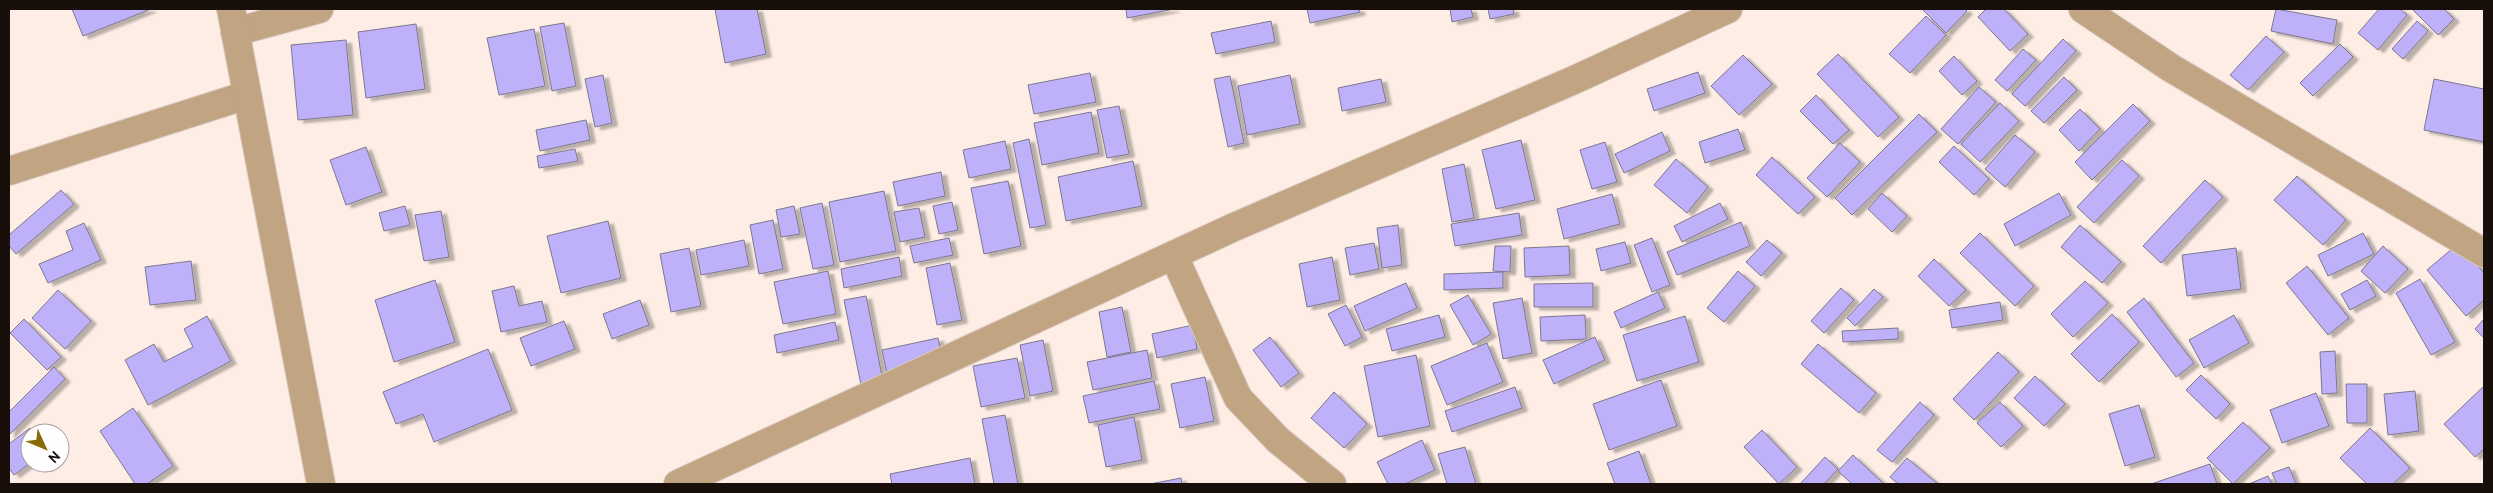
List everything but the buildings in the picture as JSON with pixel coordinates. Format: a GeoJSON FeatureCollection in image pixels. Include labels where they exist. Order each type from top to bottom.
{"type":"FeatureCollection","features":[{"type":"Feature","properties":{"kind":"street"},"geometry":{"type":"LineString","coordinates":[[319,9],[233,20],[321,484]]}},
{"type":"Feature","properties":{"kind":"street"},"geometry":{"type":"LineString","coordinates":[[678,484],[1174,256],[1574,80],[1728,9]]}},
{"type":"Feature","properties":{"kind":"street"},"geometry":{"type":"LineString","coordinates":[[2083,9],[2171,68],[2484,253]]}},
{"type":"Feature","properties":{"kind":"street"},"geometry":{"type":"LineString","coordinates":[[9,171],[247,96]]}},
{"type":"Feature","properties":{"kind":"street"},"geometry":{"type":"LineString","coordinates":[[1174,256],[1238,398],[1278,440],[1332,484]]}}]}
